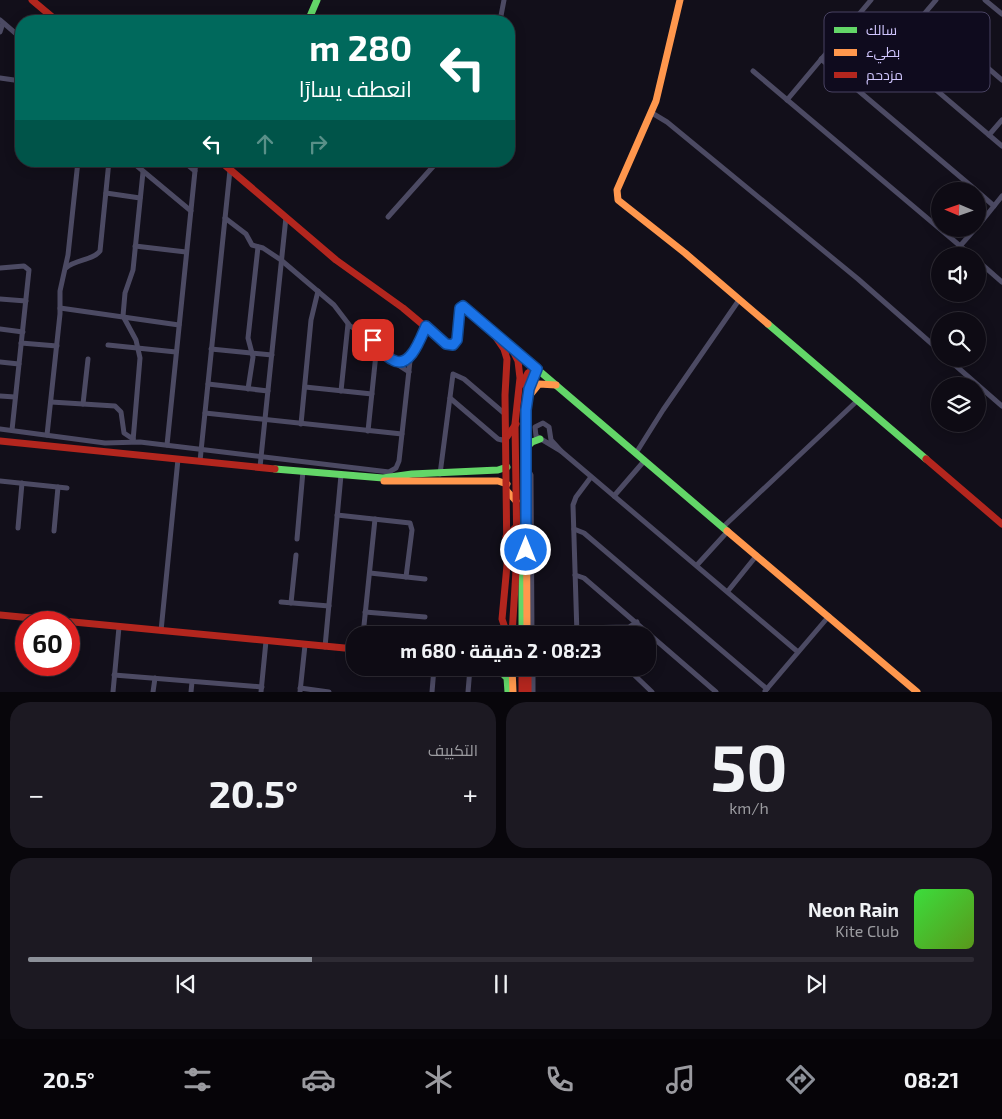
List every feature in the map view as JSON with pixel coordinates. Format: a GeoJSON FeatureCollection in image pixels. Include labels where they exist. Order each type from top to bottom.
{"type":"FeatureCollection","features":[{"type":"Feature","properties":{"kind":"street"},"geometry":{"type":"LineString","coordinates":[[32,0],[49,15]]}},
{"type":"Feature","properties":{"kind":"street"},"geometry":{"type":"LineString","coordinates":[[311,15],[317,0]]}},
{"type":"Feature","properties":{"kind":"street"},"geometry":{"type":"LineString","coordinates":[[501,15],[504,0]]}},
{"type":"Feature","properties":{"kind":"street"},"geometry":{"type":"LineString","coordinates":[[680,0],[668,60],[652,112],[617,190],[618,200],[858,400],[1002,524]]}},
{"type":"Feature","properties":{"kind":"street"},"geometry":{"type":"LineString","coordinates":[[861,12],[871,0]]}},
{"type":"Feature","properties":{"kind":"street"},"geometry":{"type":"LineString","coordinates":[[926,12],[936,0]]}},
{"type":"Feature","properties":{"kind":"street"},"geometry":{"type":"LineString","coordinates":[[985,0],[1002,14]]}},
{"type":"Feature","properties":{"kind":"street"},"geometry":{"type":"LineString","coordinates":[[0,32],[2,22],[15,33]]}},
{"type":"Feature","properties":{"kind":"street"},"geometry":{"type":"LineString","coordinates":[[787,100],[824,55]]}},
{"type":"Feature","properties":{"kind":"street"},"geometry":{"type":"LineString","coordinates":[[990,70],[1002,80]]}},
{"type":"Feature","properties":{"kind":"street"},"geometry":{"type":"LineString","coordinates":[[753,71],[960,246],[967,238]]}},
{"type":"Feature","properties":{"kind":"street"},"geometry":{"type":"LineString","coordinates":[[0,78],[15,80]]}},
{"type":"Feature","properties":{"kind":"street"},"geometry":{"type":"LineString","coordinates":[[860,92],[965,182]]}},
{"type":"Feature","properties":{"kind":"street"},"geometry":{"type":"LineString","coordinates":[[939,92],[1002,146]]}},
{"type":"Feature","properties":{"kind":"street"},"geometry":{"type":"LineString","coordinates":[[652,112],[675,128],[843,266],[931,343]]}},
{"type":"Feature","properties":{"kind":"street"},"geometry":{"type":"LineString","coordinates":[[989,135],[1002,120]]}},
{"type":"Feature","properties":{"kind":"street"},"geometry":{"type":"LineString","coordinates":[[47,434],[60,308],[60,286],[65,269],[77,167]]}},
{"type":"Feature","properties":{"kind":"street"},"geometry":{"type":"LineString","coordinates":[[65,269],[75,262],[96,255],[100,251],[108,167]]}},
{"type":"Feature","properties":{"kind":"street"},"geometry":{"type":"LineString","coordinates":[[137,167],[190,211]]}},
{"type":"Feature","properties":{"kind":"street"},"geometry":{"type":"LineString","coordinates":[[190,167],[195,171]]}},
{"type":"Feature","properties":{"kind":"street"},"geometry":{"type":"LineString","coordinates":[[167,445],[195,167]]}},
{"type":"Feature","properties":{"kind":"street"},"geometry":{"type":"LineString","coordinates":[[227,167],[336,260],[451,345],[457,342],[461,306],[471,312],[917,692]]}},
{"type":"Feature","properties":{"kind":"street"},"geometry":{"type":"LineString","coordinates":[[200,461],[225,218],[233,172],[230,167]]}},
{"type":"Feature","properties":{"kind":"street"},"geometry":{"type":"LineString","coordinates":[[388,217],[433,167]]}},
{"type":"Feature","properties":{"kind":"street"},"geometry":{"type":"LineString","coordinates":[[133,440],[140,364],[139,348],[123,316],[125,293],[133,270],[143,172]]}},
{"type":"Feature","properties":{"kind":"street"},"geometry":{"type":"LineString","coordinates":[[106,193],[140,198]]}},
{"type":"Feature","properties":{"kind":"street"},"geometry":{"type":"LineString","coordinates":[[986,216],[1002,196]]}},
{"type":"Feature","properties":{"kind":"street"},"geometry":{"type":"LineString","coordinates":[[986,199],[994,206]]}},
{"type":"Feature","properties":{"kind":"street"},"geometry":{"type":"LineString","coordinates":[[260,467],[286,217]]}},
{"type":"Feature","properties":{"kind":"street"},"geometry":{"type":"LineString","coordinates":[[225,218],[246,234],[252,245],[281,260],[334,305],[348,324],[377,344],[392,360],[409,372]]}},
{"type":"Feature","properties":{"kind":"street"},"geometry":{"type":"LineString","coordinates":[[135,246],[186,252]]}},
{"type":"Feature","properties":{"kind":"street"},"geometry":{"type":"LineString","coordinates":[[248,389],[253,364],[248,338],[258,247]]}},
{"type":"Feature","properties":{"kind":"street"},"geometry":{"type":"LineString","coordinates":[[0,268],[24,266],[28,268],[12,430]]}},
{"type":"Feature","properties":{"kind":"street"},"geometry":{"type":"LineString","coordinates":[[986,268],[1001,280]]}},
{"type":"Feature","properties":{"kind":"street"},"geometry":{"type":"LineString","coordinates":[[301,424],[311,320],[318,291]]}},
{"type":"Feature","properties":{"kind":"street"},"geometry":{"type":"LineString","coordinates":[[0,299],[26,301]]}},
{"type":"Feature","properties":{"kind":"street"},"geometry":{"type":"LineString","coordinates":[[636,453],[663,410],[739,300]]}},
{"type":"Feature","properties":{"kind":"street"},"geometry":{"type":"LineString","coordinates":[[60,308],[179,325]]}},
{"type":"Feature","properties":{"kind":"street"},"geometry":{"type":"LineString","coordinates":[[459,323],[464,314],[471,312]]}},
{"type":"Feature","properties":{"kind":"street"},"geometry":{"type":"LineString","coordinates":[[341,391],[348,324]]}},
{"type":"Feature","properties":{"kind":"street"},"geometry":{"type":"LineString","coordinates":[[0,429],[105,443],[133,440],[389,472],[398,463],[412,355],[426,326]]}},
{"type":"Feature","properties":{"kind":"street"},"geometry":{"type":"LineString","coordinates":[[0,330],[23,332]]}},
{"type":"Feature","properties":{"kind":"street"},"geometry":{"type":"LineString","coordinates":[[491,330],[504,349],[507,359],[505,414],[506,574],[502,622],[504,626]]}},
{"type":"Feature","properties":{"kind":"street"},"geometry":{"type":"LineString","coordinates":[[21,343],[56,346]]}},
{"type":"Feature","properties":{"kind":"street"},"geometry":{"type":"LineString","coordinates":[[368,431],[377,344]]}},
{"type":"Feature","properties":{"kind":"street"},"geometry":{"type":"LineString","coordinates":[[108,345],[176,352]]}},
{"type":"Feature","properties":{"kind":"street"},"geometry":{"type":"LineString","coordinates":[[510,347],[521,368],[515,425],[516,564],[512,626]]}},
{"type":"Feature","properties":{"kind":"street"},"geometry":{"type":"LineString","coordinates":[[212,349],[272,355]]}},
{"type":"Feature","properties":{"kind":"street"},"geometry":{"type":"LineString","coordinates":[[392,360],[402,361],[412,355]]}},
{"type":"Feature","properties":{"kind":"street"},"geometry":{"type":"LineString","coordinates":[[83,404],[88,359]]}},
{"type":"Feature","properties":{"kind":"street"},"geometry":{"type":"LineString","coordinates":[[0,362],[19,364]]}},
{"type":"Feature","properties":{"kind":"street"},"geometry":{"type":"LineString","coordinates":[[957,367],[1002,406]]}},
{"type":"Feature","properties":{"kind":"street"},"geometry":{"type":"LineString","coordinates":[[516,405],[526,376],[537,368]]}},
{"type":"Feature","properties":{"kind":"street"},"geometry":{"type":"LineString","coordinates":[[531,626],[526,550],[526,426],[528,394],[537,368]]}},
{"type":"Feature","properties":{"kind":"street"},"geometry":{"type":"LineString","coordinates":[[440,474],[452,374],[464,379],[505,414]]}},
{"type":"Feature","properties":{"kind":"street"},"geometry":{"type":"LineString","coordinates":[[208,384],[268,391]]}},
{"type":"Feature","properties":{"kind":"street"},"geometry":{"type":"LineString","coordinates":[[526,426],[529,400],[533,389],[542,384],[556,385]]}},
{"type":"Feature","properties":{"kind":"street"},"geometry":{"type":"LineString","coordinates":[[305,387],[372,394]]}},
{"type":"Feature","properties":{"kind":"street"},"geometry":{"type":"LineString","coordinates":[[0,396],[16,397]]}},
{"type":"Feature","properties":{"kind":"street"},"geometry":{"type":"LineString","coordinates":[[450,398],[498,439],[506,438],[515,425],[523,424],[526,445]]}},
{"type":"Feature","properties":{"kind":"street"},"geometry":{"type":"LineString","coordinates":[[697,565],[726,529],[858,400]]}},
{"type":"Feature","properties":{"kind":"street"},"geometry":{"type":"LineString","coordinates":[[51,402],[117,407],[122,414],[123,430],[133,440]]}},
{"type":"Feature","properties":{"kind":"street"},"geometry":{"type":"LineString","coordinates":[[205,413],[402,434]]}},
{"type":"Feature","properties":{"kind":"street"},"geometry":{"type":"LineString","coordinates":[[561,451],[536,436],[534,429],[537,424],[543,423],[549,427],[551,440],[561,451],[798,652]]}},
{"type":"Feature","properties":{"kind":"street"},"geometry":{"type":"LineString","coordinates":[[526,445],[540,439]]}},
{"type":"Feature","properties":{"kind":"street"},"geometry":{"type":"LineString","coordinates":[[0,441],[404,482],[498,481],[516,500]]}},
{"type":"Feature","properties":{"kind":"street"},"geometry":{"type":"LineString","coordinates":[[161,631],[178,459]]}},
{"type":"Feature","properties":{"kind":"street"},"geometry":{"type":"LineString","coordinates":[[614,496],[645,460]]}},
{"type":"Feature","properties":{"kind":"street"},"geometry":{"type":"LineString","coordinates":[[526,466],[531,475],[527,626]]}},
{"type":"Feature","properties":{"kind":"street"},"geometry":{"type":"LineString","coordinates":[[359,477],[475,472],[500,470],[506,467]]}},
{"type":"Feature","properties":{"kind":"street"},"geometry":{"type":"LineString","coordinates":[[297,539],[303,471]]}},
{"type":"Feature","properties":{"kind":"street"},"geometry":{"type":"LineString","coordinates":[[475,472],[496,472],[498,475],[497,478],[476,481]]}},
{"type":"Feature","properties":{"kind":"street"},"geometry":{"type":"LineString","coordinates":[[326,647],[341,475]]}},
{"type":"Feature","properties":{"kind":"street"},"geometry":{"type":"LineString","coordinates":[[577,626],[574,502],[592,477]]}},
{"type":"Feature","properties":{"kind":"street"},"geometry":{"type":"LineString","coordinates":[[0,482],[67,488]]}},
{"type":"Feature","properties":{"kind":"street"},"geometry":{"type":"LineString","coordinates":[[18,528],[22,484]]}},
{"type":"Feature","properties":{"kind":"street"},"geometry":{"type":"LineString","coordinates":[[54,531],[58,487]]}},
{"type":"Feature","properties":{"kind":"street"},"geometry":{"type":"LineString","coordinates":[[338,515],[407,522],[411,525],[406,577]]}},
{"type":"Feature","properties":{"kind":"street"},"geometry":{"type":"LineString","coordinates":[[364,626],[376,519]]}},
{"type":"Feature","properties":{"kind":"street"},"geometry":{"type":"LineString","coordinates":[[506,537],[516,527]]}},
{"type":"Feature","properties":{"kind":"street"},"geometry":{"type":"LineString","coordinates":[[574,529],[584,533],[766,690],[829,616]]}},
{"type":"Feature","properties":{"kind":"street"},"geometry":{"type":"LineString","coordinates":[[522,626],[522,561],[526,550]]}},
{"type":"Feature","properties":{"kind":"street"},"geometry":{"type":"LineString","coordinates":[[291,603],[296,555]]}},
{"type":"Feature","properties":{"kind":"street"},"geometry":{"type":"LineString","coordinates":[[728,591],[756,555]]}},
{"type":"Feature","properties":{"kind":"street"},"geometry":{"type":"LineString","coordinates":[[370,573],[425,579]]}},
{"type":"Feature","properties":{"kind":"street"},"geometry":{"type":"LineString","coordinates":[[575,575],[584,578],[716,692]]}},
{"type":"Feature","properties":{"kind":"street"},"geometry":{"type":"LineString","coordinates":[[281,602],[329,606]]}},
{"type":"Feature","properties":{"kind":"street"},"geometry":{"type":"LineString","coordinates":[[365,612],[425,617]]}},
{"type":"Feature","properties":{"kind":"street"},"geometry":{"type":"LineString","coordinates":[[0,615],[346,649]]}},
{"type":"Feature","properties":{"kind":"street"},"geometry":{"type":"LineString","coordinates":[[631,626],[637,622]]}},
{"type":"Feature","properties":{"kind":"street"},"geometry":{"type":"LineString","coordinates":[[113,692],[119,627]]}},
{"type":"Feature","properties":{"kind":"street"},"geometry":{"type":"LineString","coordinates":[[114,675],[262,689],[266,641]]}},
{"type":"Feature","properties":{"kind":"street"},"geometry":{"type":"LineString","coordinates":[[305,645],[300,690],[329,692]]}},
{"type":"Feature","properties":{"kind":"street"},"geometry":{"type":"LineString","coordinates":[[432,692],[433,676]]}},
{"type":"Feature","properties":{"kind":"street"},"geometry":{"type":"LineString","coordinates":[[468,692],[469,676]]}},
{"type":"Feature","properties":{"kind":"street"},"geometry":{"type":"LineString","coordinates":[[505,676],[508,680],[507,692]]}},
{"type":"Feature","properties":{"kind":"street"},"geometry":{"type":"LineString","coordinates":[[513,676],[513,692]]}},
{"type":"Feature","properties":{"kind":"street"},"geometry":{"type":"LineString","coordinates":[[528,692],[530,676]]}},
{"type":"Feature","properties":{"kind":"street"},"geometry":{"type":"LineString","coordinates":[[532,676],[533,692]]}},
{"type":"Feature","properties":{"kind":"street"},"geometry":{"type":"LineString","coordinates":[[635,676],[652,692]]}},
{"type":"Feature","properties":{"kind":"street"},"geometry":{"type":"LineString","coordinates":[[522,677],[522,692]]}},
{"type":"Feature","properties":{"kind":"street"},"geometry":{"type":"LineString","coordinates":[[153,692],[154,678]]}},
{"type":"Feature","properties":{"kind":"street"},"geometry":{"type":"LineString","coordinates":[[191,692],[192,682]]}},
{"type":"Feature","properties":{"kind":"street"},"geometry":{"type":"LineString","coordinates":[[230,692],[231,685]]}},
{"type":"Feature","properties":{"kind":"traffic: fast"},"geometry":{"type":"LineString","coordinates":[[311,15],[317,0]]}},
{"type":"Feature","properties":{"kind":"traffic: fast"},"geometry":{"type":"LineString","coordinates":[[768,324],[926,459]]}},
{"type":"Feature","properties":{"kind":"traffic: fast"},"geometry":{"type":"LineString","coordinates":[[537,369],[727,531]]}},
{"type":"Feature","properties":{"kind":"traffic: fast"},"geometry":{"type":"LineString","coordinates":[[526,448],[532,442],[540,439]]}},
{"type":"Feature","properties":{"kind":"traffic: fast"},"geometry":{"type":"LineString","coordinates":[[275,469],[383,478],[412,474],[498,470],[507,467]]}},
{"type":"Feature","properties":{"kind":"traffic: fast"},"geometry":{"type":"LineString","coordinates":[[522,626],[522,561],[526,550]]}},
{"type":"Feature","properties":{"kind":"traffic: fast"},"geometry":{"type":"LineString","coordinates":[[505,676],[507,678],[508,692]]}},
{"type":"Feature","properties":{"kind":"traffic: slow"},"geometry":{"type":"LineString","coordinates":[[680,0],[656,101],[617,190],[618,200],[685,253],[768,324]]}},
{"type":"Feature","properties":{"kind":"traffic: slow"},"geometry":{"type":"LineString","coordinates":[[464,307],[537,369],[529,389],[526,410],[527,626]]}},
{"type":"Feature","properties":{"kind":"traffic: slow"},"geometry":{"type":"LineString","coordinates":[[530,395],[539,384],[556,385]]}},
{"type":"Feature","properties":{"kind":"traffic: slow"},"geometry":{"type":"LineString","coordinates":[[384,481],[498,481],[507,484]]}},
{"type":"Feature","properties":{"kind":"traffic: slow"},"geometry":{"type":"LineString","coordinates":[[507,491],[516,501]]}},
{"type":"Feature","properties":{"kind":"traffic: slow"},"geometry":{"type":"LineString","coordinates":[[727,531],[917,692]]}},
{"type":"Feature","properties":{"kind":"traffic: slow"},"geometry":{"type":"LineString","coordinates":[[512,676],[513,692]]}},
{"type":"Feature","properties":{"kind":"traffic: jam"},"geometry":{"type":"LineString","coordinates":[[32,0],[50,15]]}},
{"type":"Feature","properties":{"kind":"traffic: jam"},"geometry":{"type":"LineString","coordinates":[[227,167],[336,260],[403,308],[446,344],[453,345],[457,341],[460,308],[464,307]]}},
{"type":"Feature","properties":{"kind":"traffic: jam"},"geometry":{"type":"LineString","coordinates":[[491,330],[504,349],[507,359],[505,395],[507,565],[502,619],[504,626]]}},
{"type":"Feature","properties":{"kind":"traffic: jam"},"geometry":{"type":"LineString","coordinates":[[513,626],[517,554],[515,424],[520,378],[518,361],[514,353]]}},
{"type":"Feature","properties":{"kind":"traffic: jam"},"geometry":{"type":"LineString","coordinates":[[522,384],[528,373],[536,368]]}},
{"type":"Feature","properties":{"kind":"traffic: jam"},"geometry":{"type":"LineString","coordinates":[[506,438],[516,424]]}},
{"type":"Feature","properties":{"kind":"traffic: jam"},"geometry":{"type":"LineString","coordinates":[[0,441],[275,469]]}},
{"type":"Feature","properties":{"kind":"traffic: jam"},"geometry":{"type":"LineString","coordinates":[[926,459],[1002,524]]}},
{"type":"Feature","properties":{"kind":"traffic: jam"},"geometry":{"type":"LineString","coordinates":[[506,537],[516,527]]}},
{"type":"Feature","properties":{"kind":"traffic: jam"},"geometry":{"type":"LineString","coordinates":[[0,615],[346,648]]}},
{"type":"Feature","properties":{"kind":"traffic: jam"},"geometry":{"type":"LineString","coordinates":[[522,676],[522,692]]}},
{"type":"Feature","properties":{"kind":"traffic: jam"},"geometry":{"type":"LineString","coordinates":[[528,676],[528,692]]}},
{"type":"Feature","properties":{"kind":"route"},"geometry":{"type":"LineString","coordinates":[[373,340],[392,360],[399,362],[412,355],[426,326],[446,344],[453,345],[457,340],[460,307],[464,306],[537,369],[526,400],[526,550]]}}]}
